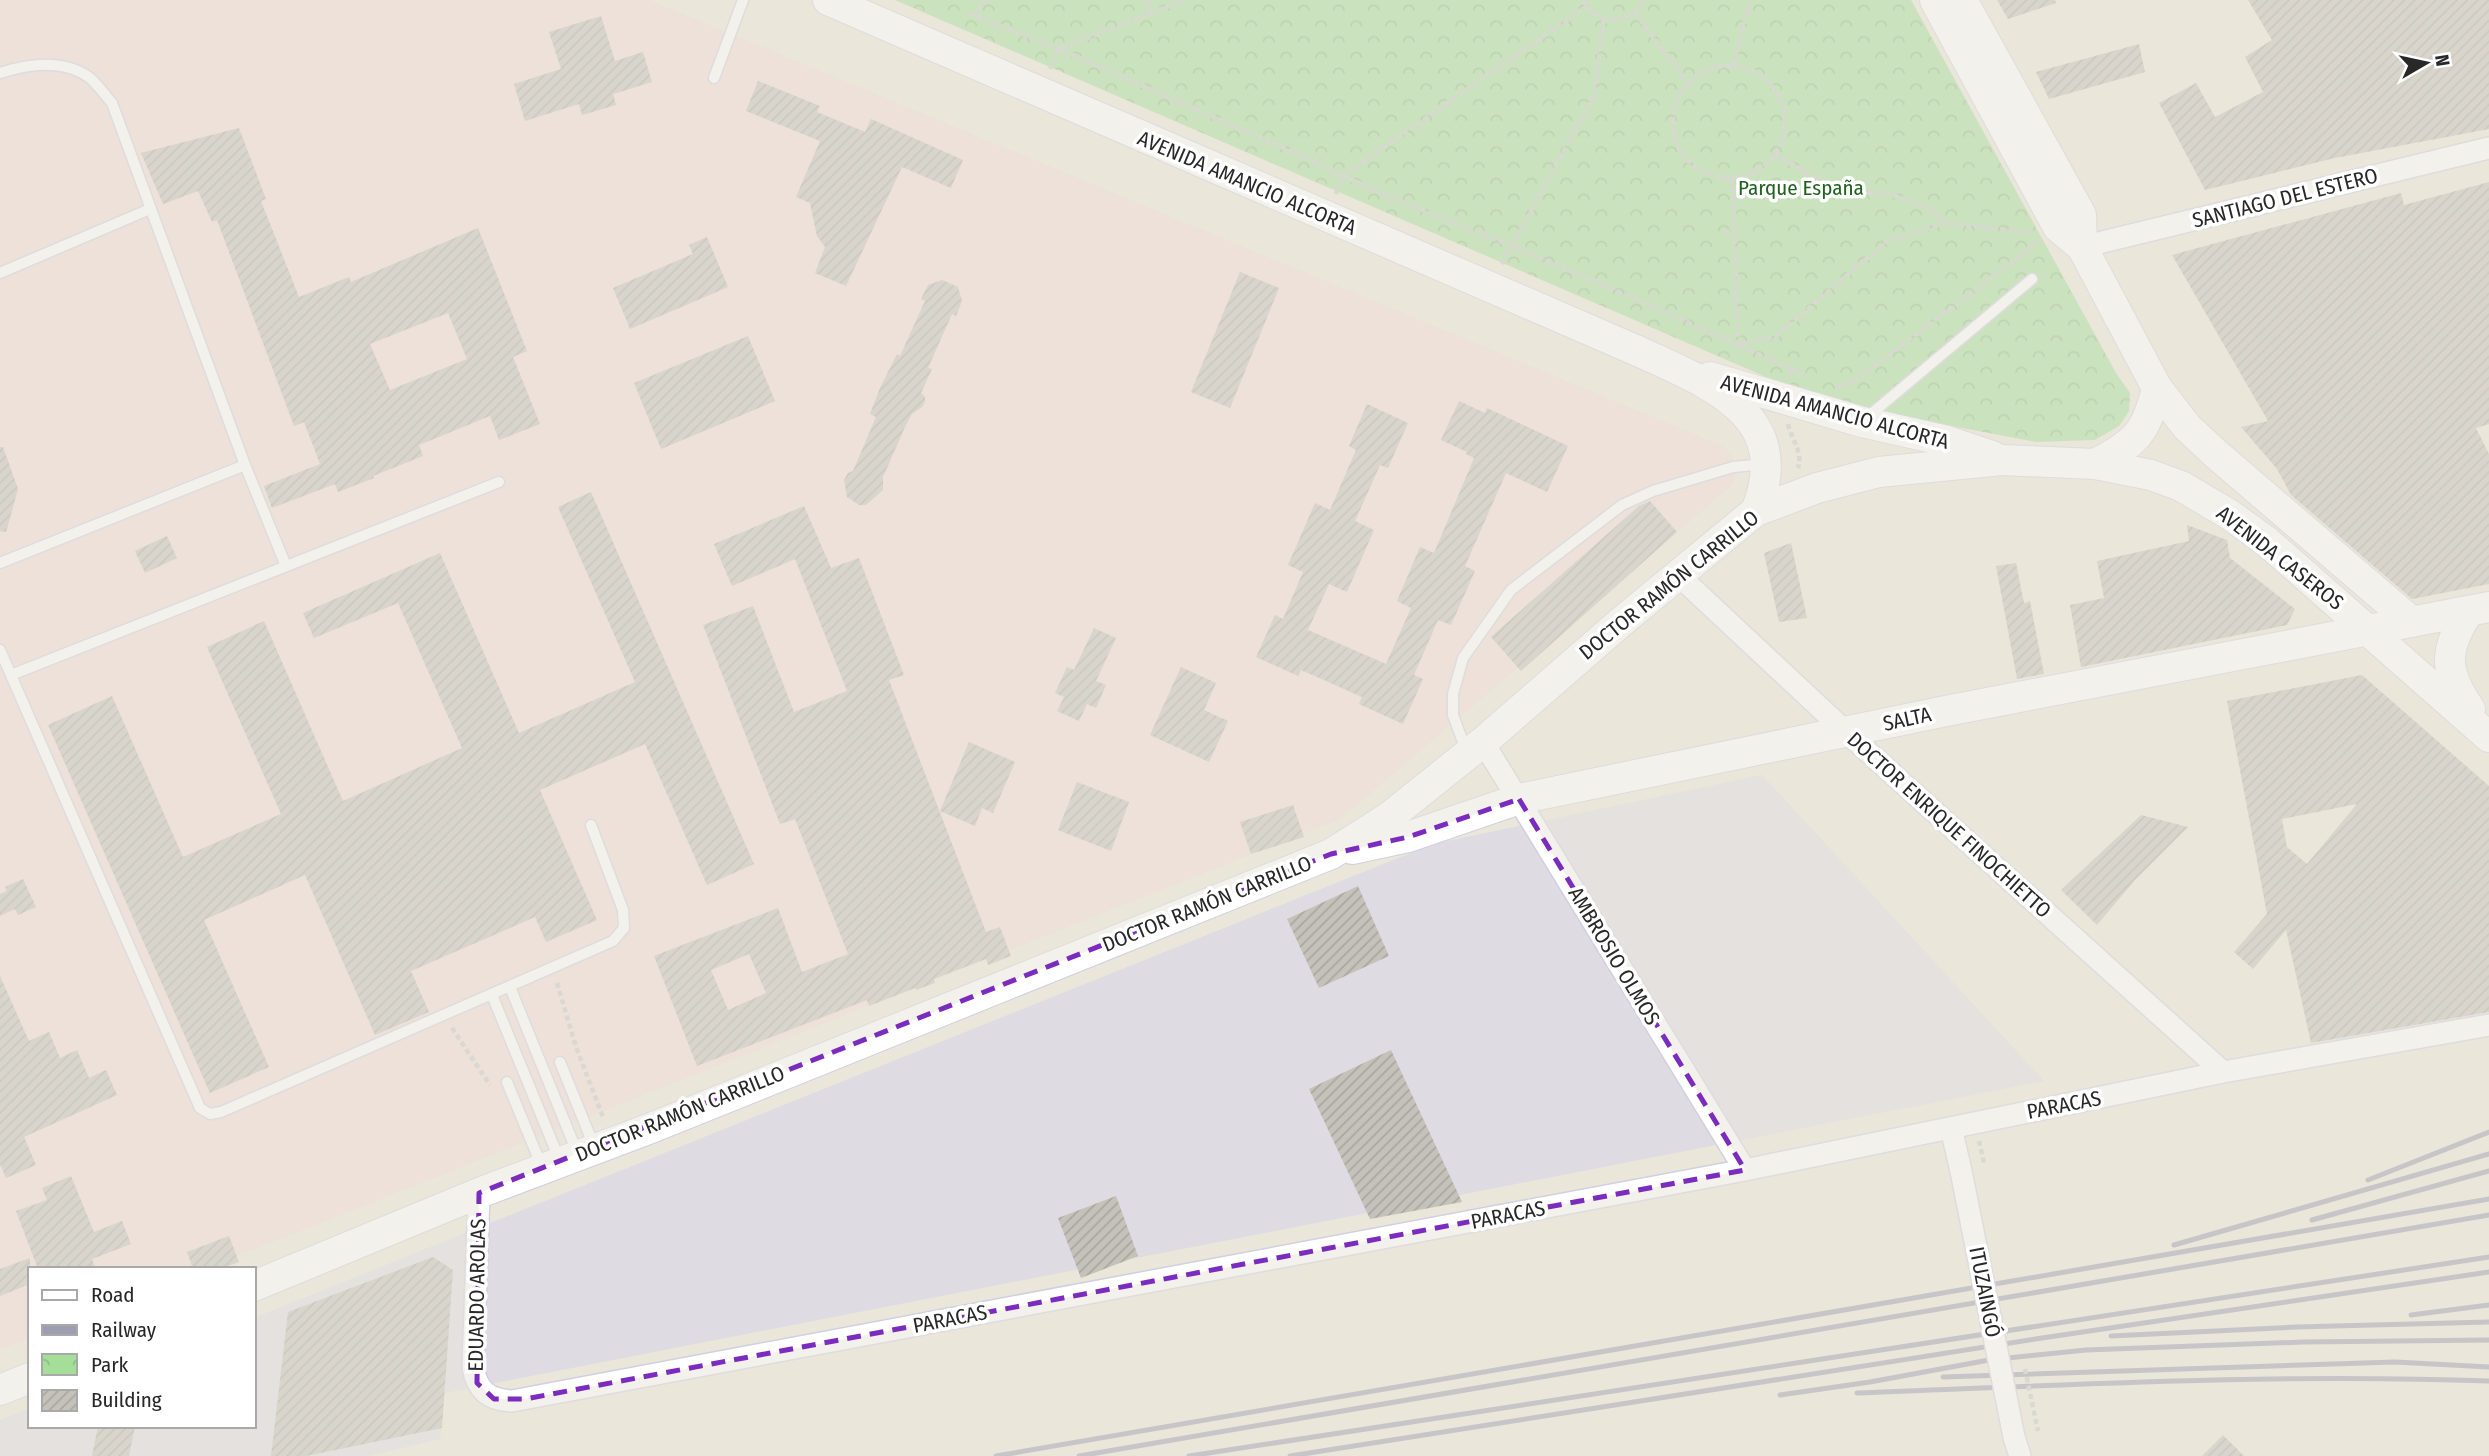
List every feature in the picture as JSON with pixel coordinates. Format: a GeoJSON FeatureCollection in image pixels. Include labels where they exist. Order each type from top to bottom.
{"type":"FeatureCollection","features":[{"type":"Feature","properties":{"kind":"main road","name":"AVENIDA AMANCIO ALCORTA"},"geometry":{"type":"LineString","coordinates":[[828,0],[1668,365],[1713,388],[1736,405],[1752,422],[1763,441],[1766,480],[1756,511]]}},
{"type":"Feature","properties":{"kind":"main road","name":"AVENIDA CASEROS"},"geometry":{"type":"LineString","coordinates":[[1935,0],[2058,227],[2082,247],[2157,388],[2172,410],[2200,440],[2412,622]]}},
{"type":"Feature","properties":{"kind":"main road","name":"AVENIDA CASEROS"},"geometry":{"type":"LineString","coordinates":[[1962,0],[2081,215],[2082,247]]}},
{"type":"Feature","properties":{"kind":"main road","name":"AVENIDA AMANCIO ALCORTA"},"geometry":{"type":"LineString","coordinates":[[1668,365],[1862,422],[1947,441],[2003,460]]}},
{"type":"Feature","properties":{"kind":"main road"},"geometry":{"type":"LineString","coordinates":[[2095,464],[2136,439],[2151,414],[2157,388]]}},
{"type":"Feature","properties":{"kind":"main road","name":"DOCTOR RAMÓN CARRILLO"},"geometry":{"type":"LineString","coordinates":[[256,1285],[479,1193],[1331,854],[1388,818],[1475,748],[1677,574],[1756,511],[1836,482],[1880,472],[2003,460],[2095,464]]}},
{"type":"Feature","properties":{"kind":"main road","name":"AVENIDA CASEROS"},"geometry":{"type":"LineString","coordinates":[[2095,464],[2164,479],[2200,496],[2266,541],[2489,737]]}},
{"type":"Feature","properties":{"kind":"main road"},"geometry":{"type":"LineString","coordinates":[[2479,609],[2453,639],[2449,659],[2450,669],[2463,698],[2489,730]]}},
{"type":"Feature","properties":{"kind":"main road","name":"SALTA"},"geometry":{"type":"LineString","coordinates":[[1331,854],[1408,837],[1518,799],[1846,732],[2479,609]]}},
{"type":"Feature","properties":{"kind":"main road"},"geometry":{"type":"LineString","coordinates":[[0,1390],[28,1379]]}},
{"type":"Feature","properties":{"kind":"street","name":"SANTIAGO DEL ESTERO"},"geometry":{"type":"LineString","coordinates":[[2082,247],[2489,148]]}},
{"type":"Feature","properties":{"kind":"street","name":"DOCTOR ENRIQUE FINOCHIETTO"},"geometry":{"type":"LineString","coordinates":[[1677,574],[1846,732],[2223,1072]]}},
{"type":"Feature","properties":{"kind":"street","name":"AMBROSIO OLMOS"},"geometry":{"type":"LineString","coordinates":[[1475,748],[1518,799],[1745,1170]]}},
{"type":"Feature","properties":{"kind":"street","name":"PARACAS"},"geometry":{"type":"LineString","coordinates":[[525,1399],[1745,1170],[2223,1072],[2489,1025]]}},
{"type":"Feature","properties":{"kind":"street","name":"ITUZAINGÓ"},"geometry":{"type":"LineString","coordinates":[[1951,1128],[2017,1446]]}},
{"type":"Feature","properties":{"kind":"street","name":"EDUARDO AROLAS"},"geometry":{"type":"LineString","coordinates":[[479,1193],[473,1349],[475,1375],[477,1383],[486,1395],[502,1401],[525,1399]]}},
{"type":"Feature","properties":{"kind":"lane"},"geometry":{"type":"LineString","coordinates":[[714,78],[743,0]]}},
{"type":"Feature","properties":{"kind":"lane"},"geometry":{"type":"LineString","coordinates":[[0,73],[19,67],[63,65],[89,78],[112,103],[245,465],[286,566]]}},
{"type":"Feature","properties":{"kind":"lane"},"geometry":{"type":"LineString","coordinates":[[0,273],[150,209]]}},
{"type":"Feature","properties":{"kind":"lane"},"geometry":{"type":"LineString","coordinates":[[1862,422],[2032,279]]}},
{"type":"Feature","properties":{"kind":"lane"},"geometry":{"type":"LineString","coordinates":[[1475,748],[1453,715],[1453,694],[1463,658],[1511,590],[1622,505],[1653,491],[1733,467],[1766,464]]}},
{"type":"Feature","properties":{"kind":"lane"},"geometry":{"type":"LineString","coordinates":[[0,563],[245,465]]}},
{"type":"Feature","properties":{"kind":"lane"},"geometry":{"type":"LineString","coordinates":[[11,675],[499,482]]}},
{"type":"Feature","properties":{"kind":"lane"},"geometry":{"type":"LineString","coordinates":[[0,650],[200,1108],[209,1114],[221,1112],[613,941],[624,928],[623,910],[592,825]]}},
{"type":"Feature","properties":{"kind":"lane"},"geometry":{"type":"LineString","coordinates":[[510,987],[554,1095],[569,1159]]}},
{"type":"Feature","properties":{"kind":"lane"},"geometry":{"type":"LineString","coordinates":[[492,995],[536,1103],[569,1159]]}},
{"type":"Feature","properties":{"kind":"lane"},"geometry":{"type":"LineString","coordinates":[[560,1062],[569,1159]]}},
{"type":"Feature","properties":{"kind":"lane"},"geometry":{"type":"LineString","coordinates":[[507,1082],[569,1159]]}},
{"type":"Feature","properties":{"kind":"lane"},"geometry":{"type":"LineString","coordinates":[[536,1103],[554,1095]]}},
{"type":"Feature","properties":{"kind":"path"},"geometry":{"type":"LineString","coordinates":[[986,0],[972,15],[1059,49],[1305,157],[1341,177],[1511,246],[1816,381]]}},
{"type":"Feature","properties":{"kind":"path"},"geometry":{"type":"LineString","coordinates":[[1148,0],[1151,13]]}},
{"type":"Feature","properties":{"kind":"path"},"geometry":{"type":"LineString","coordinates":[[1038,92],[1059,49],[1184,0]]}},
{"type":"Feature","properties":{"kind":"path"},"geometry":{"type":"LineString","coordinates":[[1583,0],[1604,19],[1625,18],[1635,13],[1644,0]]}},
{"type":"Feature","properties":{"kind":"path"},"geometry":{"type":"LineString","coordinates":[[1733,65],[1751,0]]}},
{"type":"Feature","properties":{"kind":"path"},"geometry":{"type":"LineString","coordinates":[[1328,219],[1341,177],[1587,6]]}},
{"type":"Feature","properties":{"kind":"path"},"geometry":{"type":"LineString","coordinates":[[1635,13],[1688,83]]}},
{"type":"Feature","properties":{"kind":"path"},"geometry":{"type":"LineString","coordinates":[[1490,287],[1594,96],[1604,19]]}},
{"type":"Feature","properties":{"kind":"path"},"geometry":{"type":"LineString","coordinates":[[1733,65],[1750,69],[1766,78],[1777,91],[1784,108],[1785,133],[1775,154],[1764,166],[1747,176],[1731,179],[1698,169],[1685,157],[1676,142],[1673,126],[1674,110],[1688,83],[1709,69],[1733,65]]}},
{"type":"Feature","properties":{"kind":"path"},"geometry":{"type":"LineString","coordinates":[[1775,154],[1817,179],[1851,191],[1887,193],[1930,208],[1945,223]]}},
{"type":"Feature","properties":{"kind":"path"},"geometry":{"type":"LineString","coordinates":[[1731,179],[1738,345]]}},
{"type":"Feature","properties":{"kind":"path"},"geometry":{"type":"LineString","coordinates":[[1738,345],[1775,337],[1886,242],[1945,223],[2042,234],[2028,250],[1854,381],[1840,387],[1828,387]]}},
{"type":"Feature","properties":{"kind":"path"},"geometry":{"type":"LineString","coordinates":[[1724,231],[1734,232]]}},
{"type":"Feature","properties":{"kind":"path"},"geometry":{"type":"LineString","coordinates":[[1791,369],[1781,398],[1790,435],[1800,452],[1800,494]]}},
{"type":"Feature","properties":{"kind":"path"},"geometry":{"type":"LineString","coordinates":[[553,969],[589,1082]]}},
{"type":"Feature","properties":{"kind":"path"},"geometry":{"type":"LineString","coordinates":[[444,1016],[489,1083]]}},
{"type":"Feature","properties":{"kind":"highlighted area"},"geometry":{"type":"Polygon","coordinates":[[[1519,799],[1745,1170],[525,1399],[494,1399],[477,1383],[479,1193],[1331,854],[1408,837],[1519,799]]]}},
{"type":"Feature","properties":{"kind":"shaded area"},"geometry":{"type":"Polygon","coordinates":[[[0,0],[649,0],[1725,447],[1732,458],[1733,484],[1340,819],[209,1267],[28,1267],[28,1339],[0,1349],[0,0]]]}},
{"type":"Feature","properties":{"kind":"shaded area"},"geometry":{"type":"Polygon","coordinates":[[[1762,775],[2044,1081],[444,1393],[440,1439],[368,1456],[0,1456],[0,1420],[28,1409],[28,1428],[256,1428],[256,1317],[1433,844],[1762,775]]]}},
{"type":"Feature","properties":{"kind":"green space","name":"Parque España"},"geometry":{"type":"Polygon","coordinates":[[[895,0],[1911,0],[2116,373],[2130,393],[2129,411],[2119,426],[2095,440],[2036,442],[1824,402],[895,0]]]}},
{"type":"Feature","properties":{"kind":"building"},"geometry":{"type":"Polygon","coordinates":[[[1997,0],[2055,0],[2056,3],[2008,19],[1997,0]]]}},
{"type":"Feature","properties":{"kind":"building"},"geometry":{"type":"Polygon","coordinates":[[[2248,0],[2489,0],[2489,129],[2335,158],[2205,190],[2159,103],[2196,83],[2215,117],[2263,92],[2245,57],[2272,40],[2248,0]]]}},
{"type":"Feature","properties":{"kind":"building"},"geometry":{"type":"Polygon","coordinates":[[[601,16],[615,61],[643,52],[652,82],[613,94],[616,105],[582,115],[579,104],[525,121],[514,84],[561,69],[549,32],[601,16]]]}},
{"type":"Feature","properties":{"kind":"building"},"geometry":{"type":"Polygon","coordinates":[[[2139,44],[2145,72],[2049,99],[2036,72],[2139,44]]]}},
{"type":"Feature","properties":{"kind":"building"},"geometry":{"type":"Polygon","coordinates":[[[758,81],[820,106],[817,112],[865,132],[871,119],[963,160],[951,188],[902,167],[846,286],[815,273],[825,247],[817,236],[810,203],[796,197],[820,141],[746,111],[758,81]]]}},
{"type":"Feature","properties":{"kind":"building"},"geometry":{"type":"Polygon","coordinates":[[[239,128],[266,199],[261,201],[299,297],[349,277],[351,282],[478,228],[527,351],[513,357],[540,424],[499,440],[490,416],[419,445],[423,456],[373,476],[374,478],[338,492],[335,484],[272,508],[264,486],[320,464],[304,422],[294,426],[217,220],[212,222],[198,191],[163,204],[141,153],[239,128]],[[448,313],[370,344],[390,390],[467,359],[448,313]]]}},
{"type":"Feature","properties":{"kind":"building"},"geometry":{"type":"Polygon","coordinates":[[[2489,182],[2489,424],[2476,428],[2489,454],[2489,584],[2412,599],[2291,495],[2277,469],[2241,427],[2268,421],[2172,255],[2401,193],[2404,205],[2489,182]]]}},
{"type":"Feature","properties":{"kind":"building"},"geometry":{"type":"Polygon","coordinates":[[[707,237],[728,287],[630,329],[613,288],[693,254],[689,245],[707,237]]]}},
{"type":"Feature","properties":{"kind":"building"},"geometry":{"type":"Polygon","coordinates":[[[1240,272],[1279,288],[1230,408],[1191,392],[1240,272]]]}},
{"type":"Feature","properties":{"kind":"building"},"geometry":{"type":"Polygon","coordinates":[[[942,280],[958,287],[962,301],[956,316],[952,314],[928,368],[932,369],[921,393],[925,402],[912,414],[905,427],[883,477],[883,490],[866,505],[859,505],[847,497],[844,480],[848,473],[853,471],[876,417],[870,414],[880,388],[897,354],[900,356],[925,301],[921,299],[928,285],[942,280]]]}},
{"type":"Feature","properties":{"kind":"building"},"geometry":{"type":"Polygon","coordinates":[[[748,336],[775,401],[661,449],[634,383],[748,336]]]}},
{"type":"Feature","properties":{"kind":"building"},"geometry":{"type":"Polygon","coordinates":[[[1459,401],[1485,413],[1487,408],[1568,446],[1547,492],[1506,473],[1465,566],[1475,571],[1451,625],[1438,620],[1414,675],[1423,679],[1403,724],[1359,704],[1362,697],[1301,670],[1298,676],[1256,657],[1275,615],[1283,619],[1303,572],[1288,565],[1315,503],[1330,510],[1356,450],[1349,446],[1367,404],[1408,423],[1388,468],[1380,465],[1355,521],[1374,530],[1347,592],[1329,584],[1308,630],[1386,664],[1411,608],[1397,601],[1420,547],[1434,553],[1474,458],[1441,440],[1459,401]]]}},
{"type":"Feature","properties":{"kind":"building"},"geometry":{"type":"Polygon","coordinates":[[[0,447],[3,447],[18,489],[6,532],[0,531],[0,447]]]}},
{"type":"Feature","properties":{"kind":"building"},"geometry":{"type":"Polygon","coordinates":[[[591,492],[754,864],[707,885],[645,744],[540,790],[597,920],[546,942],[535,917],[411,971],[429,1012],[375,1035],[305,875],[204,920],[269,1067],[210,1093],[48,725],[112,696],[183,857],[281,814],[207,647],[264,621],[343,801],[462,748],[398,603],[314,638],[303,613],[440,553],[519,733],[635,682],[558,507],[591,492]]]}},
{"type":"Feature","properties":{"kind":"building"},"geometry":{"type":"Polygon","coordinates":[[[1650,501],[1677,532],[1521,671],[1491,637],[1639,506],[1650,501]]]}},
{"type":"Feature","properties":{"kind":"building"},"geometry":{"type":"Polygon","coordinates":[[[804,506],[831,568],[859,558],[904,675],[889,680],[986,932],[1000,927],[1011,956],[988,965],[986,959],[934,979],[935,983],[869,1006],[867,1000],[697,1066],[654,956],[778,908],[802,972],[848,954],[795,819],[780,824],[703,625],[753,606],[794,712],[847,691],[795,559],[732,586],[714,544],[804,506]],[[749,954],[711,970],[728,1010],[766,993],[749,954]]]}},
{"type":"Feature","properties":{"kind":"building"},"geometry":{"type":"Polygon","coordinates":[[[2187,525],[2227,540],[2230,558],[2295,609],[2287,625],[2081,667],[2070,605],[2104,598],[2097,561],[2189,541],[2187,525]]]}},
{"type":"Feature","properties":{"kind":"building"},"geometry":{"type":"Polygon","coordinates":[[[167,536],[177,558],[145,573],[135,551],[167,536]]]}},
{"type":"Feature","properties":{"kind":"building"},"geometry":{"type":"Polygon","coordinates":[[[1791,543],[1807,618],[1779,622],[1764,553],[1791,543]]]}},
{"type":"Feature","properties":{"kind":"building"},"geometry":{"type":"Polygon","coordinates":[[[2016,563],[2024,603],[2030,601],[2044,674],[2017,679],[1996,566],[2016,563]]]}},
{"type":"Feature","properties":{"kind":"building"},"geometry":{"type":"Polygon","coordinates":[[[1094,628],[1116,638],[1096,681],[1106,685],[1096,708],[1087,704],[1079,721],[1057,711],[1064,697],[1055,693],[1067,667],[1074,670],[1094,628]]]}},
{"type":"Feature","properties":{"kind":"building"},"geometry":{"type":"Polygon","coordinates":[[[1181,667],[1216,683],[1204,710],[1228,721],[1209,762],[1150,735],[1181,667]]]}},
{"type":"Feature","properties":{"kind":"building"},"geometry":{"type":"Polygon","coordinates":[[[2362,675],[2489,786],[2489,1012],[2311,1043],[2286,930],[2253,969],[2234,952],[2267,914],[2227,701],[2362,675]],[[2357,804],[2282,819],[2287,847],[2307,864],[2357,804]]]}},
{"type":"Feature","properties":{"kind":"building"},"geometry":{"type":"Polygon","coordinates":[[[969,742],[1015,762],[993,813],[982,808],[975,826],[940,811],[969,742]]]}},
{"type":"Feature","properties":{"kind":"building"},"geometry":{"type":"Polygon","coordinates":[[[1077,782],[1129,802],[1111,851],[1058,830],[1077,782]]]}},
{"type":"Feature","properties":{"kind":"building"},"geometry":{"type":"Polygon","coordinates":[[[1293,805],[1304,837],[1251,854],[1240,822],[1293,805]]]}},
{"type":"Feature","properties":{"kind":"building"},"geometry":{"type":"Polygon","coordinates":[[[2141,815],[2188,827],[2135,880],[2097,925],[2061,890],[2141,815]]]}},
{"type":"Feature","properties":{"kind":"building"},"geometry":{"type":"Polygon","coordinates":[[[23,879],[36,907],[18,915],[15,909],[0,916],[0,894],[7,891],[5,887],[23,879]]]}},
{"type":"Feature","properties":{"kind":"building"},"geometry":{"type":"Polygon","coordinates":[[[1358,886],[1389,956],[1319,988],[1287,919],[1358,886]]]}},
{"type":"Feature","properties":{"kind":"building"},"geometry":{"type":"Polygon","coordinates":[[[0,976],[29,1041],[49,1032],[60,1058],[77,1050],[89,1078],[106,1070],[117,1095],[24,1137],[36,1165],[6,1178],[0,1164],[0,976]]]}},
{"type":"Feature","properties":{"kind":"building"},"geometry":{"type":"Polygon","coordinates":[[[1391,1050],[1462,1202],[1370,1219],[1309,1089],[1391,1050]]]}},
{"type":"Feature","properties":{"kind":"building"},"geometry":{"type":"Polygon","coordinates":[[[71,1176],[94,1232],[122,1221],[131,1244],[92,1259],[95,1267],[37,1267],[16,1211],[47,1200],[42,1188],[71,1176]]]}},
{"type":"Feature","properties":{"kind":"building"},"geometry":{"type":"Polygon","coordinates":[[[1116,1196],[1138,1256],[1081,1278],[1058,1218],[1116,1196]]]}},
{"type":"Feature","properties":{"kind":"building"},"geometry":{"type":"Polygon","coordinates":[[[229,1236],[239,1262],[226,1267],[192,1267],[187,1252],[229,1236]]]}},
{"type":"Feature","properties":{"kind":"building"},"geometry":{"type":"Polygon","coordinates":[[[433,1257],[453,1270],[442,1428],[306,1456],[271,1456],[288,1312],[433,1257]]]}},
{"type":"Feature","properties":{"kind":"building"},"geometry":{"type":"Polygon","coordinates":[[[30,1258],[28,1285],[0,1296],[0,1269],[30,1258]]]}},
{"type":"Feature","properties":{"kind":"building"},"geometry":{"type":"Polygon","coordinates":[[[98,1428],[135,1428],[129,1456],[92,1456],[98,1428]]]}},
{"type":"Feature","properties":{"kind":"building"},"geometry":{"type":"Polygon","coordinates":[[[2223,1435],[2244,1456],[2202,1456],[2223,1435]]]}},
{"type":"Feature","properties":{"kind":"railway"},"geometry":{"type":"LineString","coordinates":[[2368,1180],[2489,1132]]}},
{"type":"Feature","properties":{"kind":"railway"},"geometry":{"type":"LineString","coordinates":[[2174,1245],[2489,1154]]}},
{"type":"Feature","properties":{"kind":"railway"},"geometry":{"type":"LineString","coordinates":[[2312,1220],[2489,1171]]}},
{"type":"Feature","properties":{"kind":"railway"},"geometry":{"type":"LineString","coordinates":[[996,1456],[2489,1199]]}},
{"type":"Feature","properties":{"kind":"railway"},"geometry":{"type":"LineString","coordinates":[[1079,1456],[2489,1215]]}},
{"type":"Feature","properties":{"kind":"railway"},"geometry":{"type":"LineString","coordinates":[[1189,1456],[2489,1257]]}},
{"type":"Feature","properties":{"kind":"railway"},"geometry":{"type":"LineString","coordinates":[[1290,1456],[2042,1338],[2489,1272]]}},
{"type":"Feature","properties":{"kind":"railway"},"geometry":{"type":"LineString","coordinates":[[2411,1315],[2489,1305]]}},
{"type":"Feature","properties":{"kind":"railway"},"geometry":{"type":"LineString","coordinates":[[2111,1336],[2296,1327],[2489,1322]]}},
{"type":"Feature","properties":{"kind":"railway"},"geometry":{"type":"LineString","coordinates":[[1780,1395],[1989,1360],[2086,1350],[2303,1342],[2489,1340]]}},
{"type":"Feature","properties":{"kind":"railway"},"geometry":{"type":"LineString","coordinates":[[1943,1377],[2395,1362],[2489,1367]]}},
{"type":"Feature","properties":{"kind":"railway"},"geometry":{"type":"LineString","coordinates":[[1857,1393],[2252,1379],[2489,1381]]}}]}
